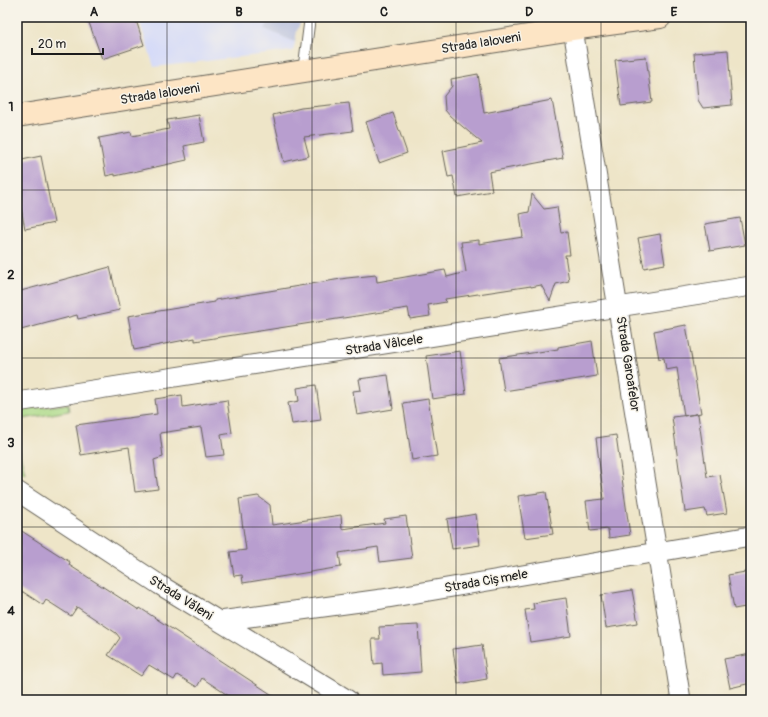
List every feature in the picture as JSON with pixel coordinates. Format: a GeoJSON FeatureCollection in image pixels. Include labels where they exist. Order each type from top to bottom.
{"type":"FeatureCollection","features":[{"type":"Feature","properties":{"kind":"street","name":"Strada Ialoveni"},"geometry":{"type":"LineString","coordinates":[[17,116],[573,29],[660,17]]}},
{"type":"Feature","properties":{"kind":"street","name":"Strada Garoafelor"},"geometry":{"type":"LineString","coordinates":[[573,29],[681,700]]}},
{"type":"Feature","properties":{"kind":"street","name":"Strada Vâlcele"},"geometry":{"type":"LineString","coordinates":[[17,402],[751,286]]}},
{"type":"Feature","properties":{"kind":"street","name":"Strada Văleni"},"geometry":{"type":"LineString","coordinates":[[17,491],[160,585],[348,700]]}},
{"type":"Feature","properties":{"kind":"street","name":"Strada Cișmele"},"geometry":{"type":"LineString","coordinates":[[220,621],[382,599],[751,536]]}},
{"type":"Feature","properties":{"kind":"lane"},"geometry":{"type":"LineString","coordinates":[[302,72],[310,17]]}},
{"type":"Feature","properties":{"kind":"shaded area"},"geometry":{"type":"Polygon","coordinates":[[[138,17],[271,17],[266,29],[295,42],[293,51],[154,67],[138,17]]]}},
{"type":"Feature","properties":{"kind":"shaded area"},"geometry":{"type":"Polygon","coordinates":[[[271,17],[303,17],[297,31],[295,42],[265,29],[271,17]]]}},
{"type":"Feature","properties":{"kind":"green space"},"geometry":{"type":"Polygon","coordinates":[[[68,404],[69,411],[17,420],[17,410],[68,404]]]}},
{"type":"Feature","properties":{"kind":"green space"},"geometry":{"type":"Polygon","coordinates":[[[17,443],[25,473],[17,474],[17,443]]]}},
{"type":"Feature","properties":{"kind":"building"},"geometry":{"type":"Polygon","coordinates":[[[87,17],[135,17],[144,45],[102,59],[87,17]]]}},
{"type":"Feature","properties":{"kind":"building"},"geometry":{"type":"Polygon","coordinates":[[[728,50],[732,105],[703,108],[698,100],[694,53],[728,50]]]}},
{"type":"Feature","properties":{"kind":"building"},"geometry":{"type":"Polygon","coordinates":[[[646,57],[652,102],[621,106],[615,60],[646,57]]]}},
{"type":"Feature","properties":{"kind":"building"},"geometry":{"type":"Polygon","coordinates":[[[478,74],[484,113],[552,100],[563,158],[489,172],[492,191],[457,197],[453,176],[448,177],[443,151],[482,143],[445,110],[444,96],[452,86],[451,79],[478,74]]]}},
{"type":"Feature","properties":{"kind":"building"},"geometry":{"type":"Polygon","coordinates":[[[349,103],[353,131],[304,137],[309,156],[284,162],[273,115],[301,108],[349,103]]]}},
{"type":"Feature","properties":{"kind":"building"},"geometry":{"type":"Polygon","coordinates":[[[393,113],[407,153],[379,163],[366,122],[393,113]]]}},
{"type":"Feature","properties":{"kind":"building"},"geometry":{"type":"Polygon","coordinates":[[[199,115],[204,142],[184,146],[187,160],[115,176],[115,174],[106,176],[99,138],[131,132],[132,136],[169,129],[167,120],[199,115]]]}},
{"type":"Feature","properties":{"kind":"building"},"geometry":{"type":"Polygon","coordinates":[[[41,156],[54,223],[25,229],[17,187],[17,161],[41,156]]]}},
{"type":"Feature","properties":{"kind":"building"},"geometry":{"type":"Polygon","coordinates":[[[532,194],[544,209],[557,207],[561,233],[567,232],[570,255],[565,255],[569,281],[556,284],[550,301],[541,285],[531,286],[445,299],[446,302],[428,305],[430,316],[410,319],[408,308],[195,341],[195,338],[134,350],[128,316],[347,278],[376,275],[377,282],[445,270],[447,277],[466,272],[461,242],[479,240],[479,244],[523,237],[520,214],[529,212],[532,194]]]}},
{"type":"Feature","properties":{"kind":"building"},"geometry":{"type":"Polygon","coordinates":[[[740,218],[745,245],[710,251],[705,224],[740,218]]]}},
{"type":"Feature","properties":{"kind":"building"},"geometry":{"type":"Polygon","coordinates":[[[660,234],[665,264],[644,268],[638,238],[660,234]]]}},
{"type":"Feature","properties":{"kind":"building"},"geometry":{"type":"Polygon","coordinates":[[[110,267],[120,310],[78,319],[77,315],[17,331],[17,292],[110,267]]]}},
{"type":"Feature","properties":{"kind":"building"},"geometry":{"type":"Polygon","coordinates":[[[686,325],[701,413],[684,416],[677,368],[666,370],[664,358],[659,359],[654,331],[686,325]]]}},
{"type":"Feature","properties":{"kind":"building"},"geometry":{"type":"Polygon","coordinates":[[[592,341],[597,376],[504,391],[499,358],[558,349],[558,347],[592,341]]]}},
{"type":"Feature","properties":{"kind":"building"},"geometry":{"type":"Polygon","coordinates":[[[460,351],[466,394],[432,399],[426,356],[460,351]]]}},
{"type":"Feature","properties":{"kind":"building"},"geometry":{"type":"Polygon","coordinates":[[[388,375],[393,409],[357,415],[353,391],[361,390],[359,379],[388,375]]]}},
{"type":"Feature","properties":{"kind":"building"},"geometry":{"type":"Polygon","coordinates":[[[316,385],[321,420],[292,424],[288,403],[299,401],[297,388],[316,385]]]}},
{"type":"Feature","properties":{"kind":"building"},"geometry":{"type":"Polygon","coordinates":[[[182,395],[183,407],[227,400],[232,433],[221,435],[224,455],[206,457],[201,427],[160,433],[163,457],[154,460],[158,489],[135,492],[129,447],[81,455],[76,425],[157,414],[155,399],[182,395]]]}},
{"type":"Feature","properties":{"kind":"building"},"geometry":{"type":"Polygon","coordinates":[[[428,399],[437,456],[412,460],[403,403],[428,399]]]}},
{"type":"Feature","properties":{"kind":"building"},"geometry":{"type":"Polygon","coordinates":[[[698,414],[707,477],[720,475],[727,513],[707,516],[705,509],[685,512],[672,417],[698,414]]]}},
{"type":"Feature","properties":{"kind":"building"},"geometry":{"type":"Polygon","coordinates":[[[616,435],[630,535],[609,538],[608,529],[590,531],[586,501],[604,499],[596,438],[616,435]]]}},
{"type":"Feature","properties":{"kind":"building"},"geometry":{"type":"Polygon","coordinates":[[[546,492],[553,534],[525,538],[518,496],[546,492]]]}},
{"type":"Feature","properties":{"kind":"building"},"geometry":{"type":"Polygon","coordinates":[[[258,496],[270,505],[272,525],[341,515],[342,529],[385,523],[384,519],[406,516],[412,558],[380,562],[378,547],[339,553],[341,567],[243,583],[242,575],[234,576],[230,552],[246,550],[239,499],[258,496]]]}},
{"type":"Feature","properties":{"kind":"building"},"geometry":{"type":"Polygon","coordinates":[[[476,514],[480,545],[452,549],[447,519],[476,514]]]}},
{"type":"Feature","properties":{"kind":"building"},"geometry":{"type":"Polygon","coordinates":[[[17,528],[70,562],[69,565],[139,610],[140,608],[280,700],[235,700],[202,678],[197,687],[177,675],[174,680],[149,665],[141,676],[108,655],[120,638],[116,633],[77,607],[71,616],[46,600],[43,605],[17,588],[17,528]]]}},
{"type":"Feature","properties":{"kind":"building"},"geometry":{"type":"Polygon","coordinates":[[[751,571],[751,606],[734,609],[728,575],[751,571]]]}},
{"type":"Feature","properties":{"kind":"building"},"geometry":{"type":"Polygon","coordinates":[[[632,590],[638,623],[606,628],[601,595],[632,590]]]}},
{"type":"Feature","properties":{"kind":"building"},"geometry":{"type":"Polygon","coordinates":[[[566,598],[571,636],[530,642],[525,610],[534,609],[533,603],[566,598]]]}},
{"type":"Feature","properties":{"kind":"building"},"geometry":{"type":"Polygon","coordinates":[[[418,625],[421,672],[383,675],[382,663],[374,664],[372,639],[380,639],[379,627],[418,625]]]}},
{"type":"Feature","properties":{"kind":"building"},"geometry":{"type":"Polygon","coordinates":[[[482,645],[487,679],[458,684],[453,649],[482,645]]]}},
{"type":"Feature","properties":{"kind":"building"},"geometry":{"type":"Polygon","coordinates":[[[751,654],[751,683],[730,688],[724,659],[751,654]]]}}]}
